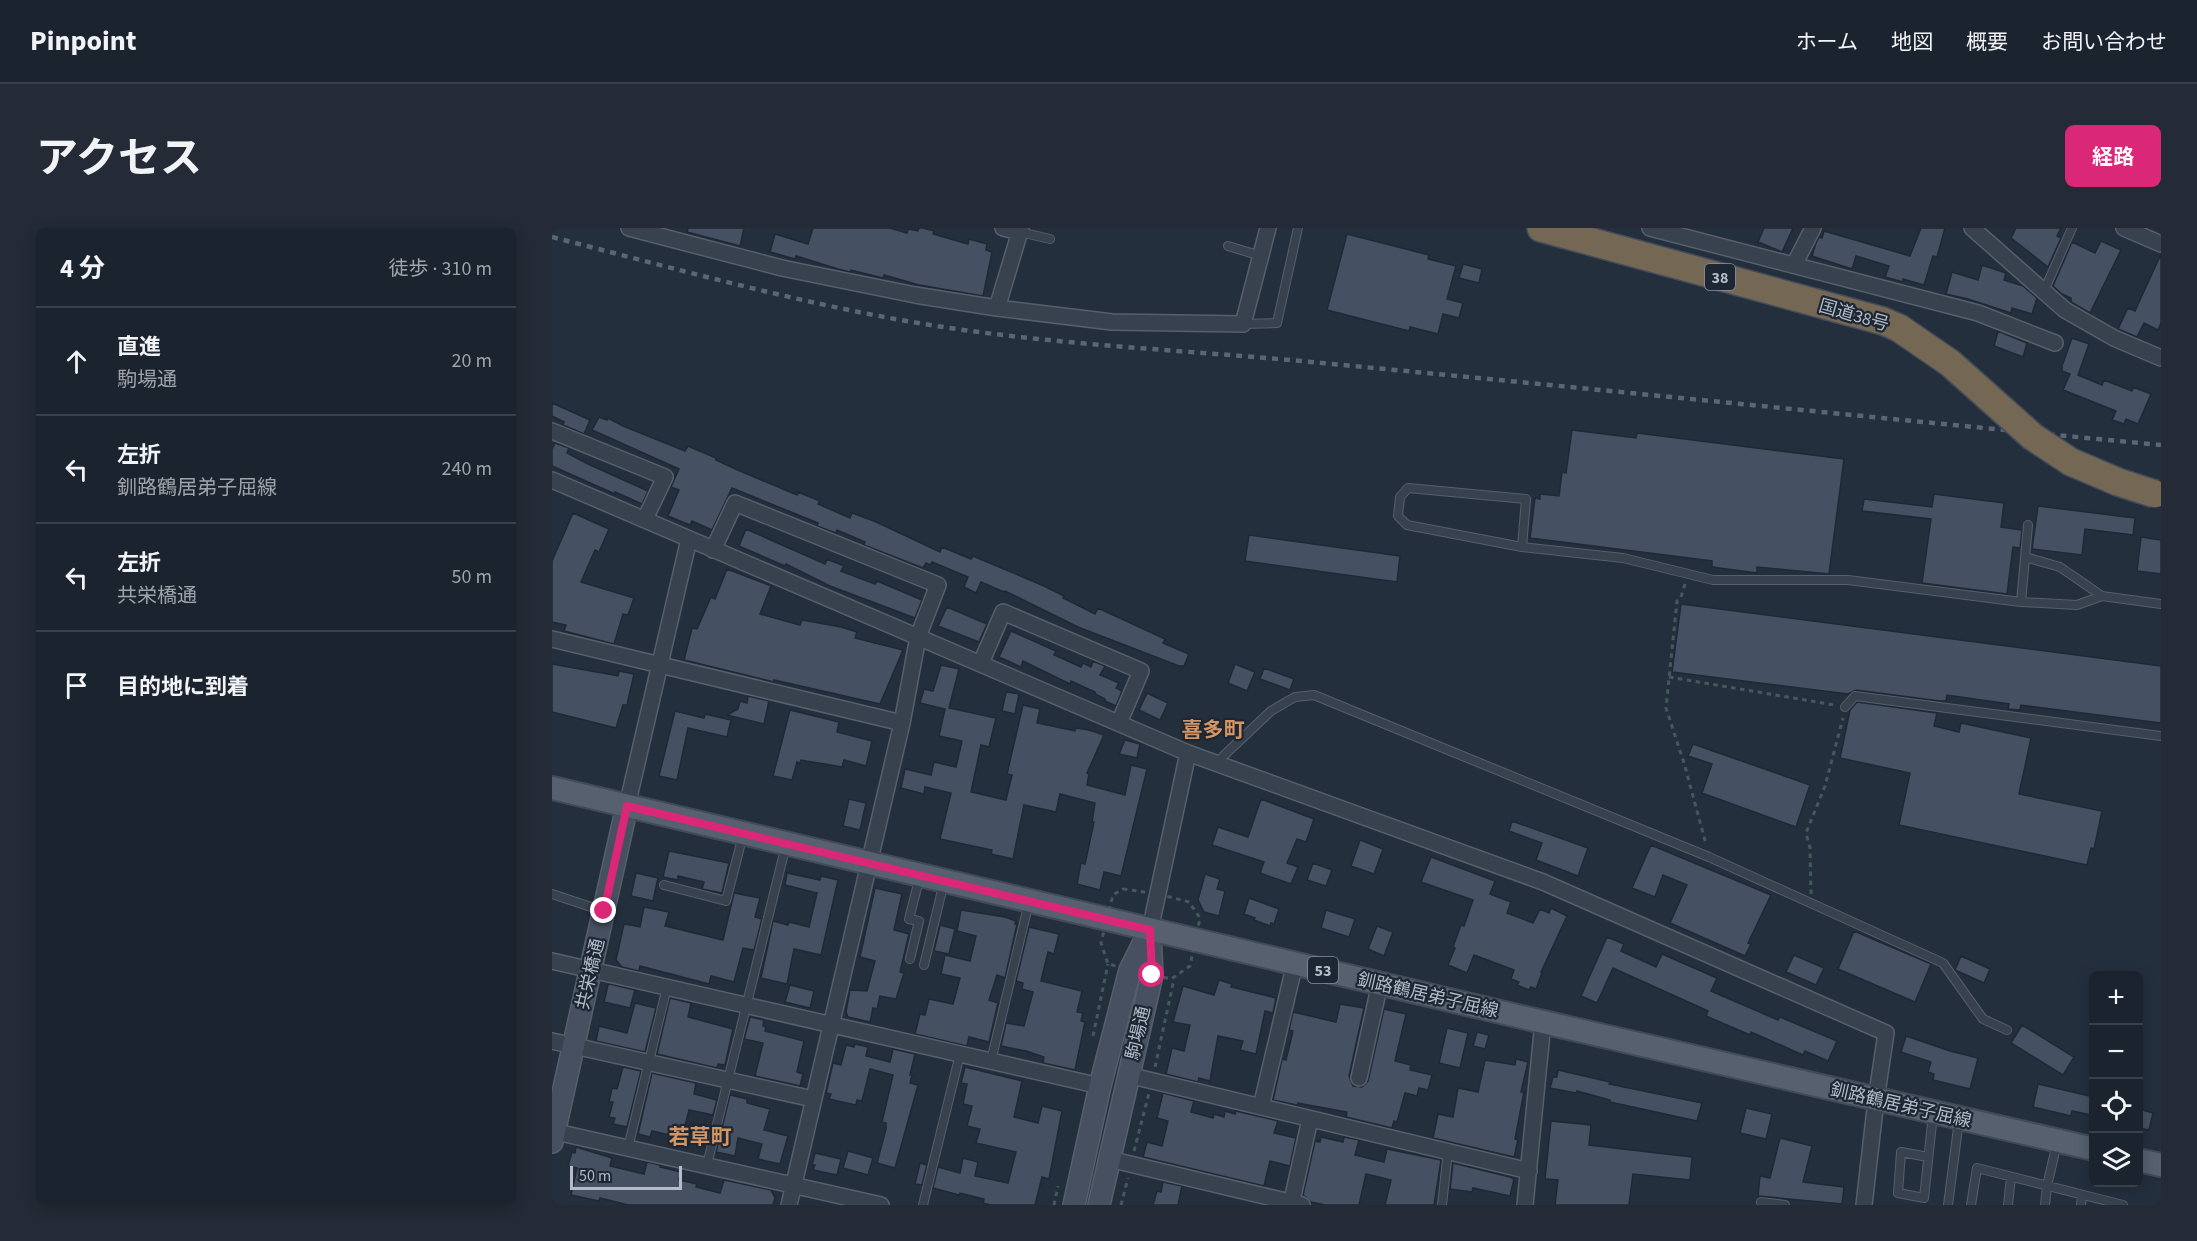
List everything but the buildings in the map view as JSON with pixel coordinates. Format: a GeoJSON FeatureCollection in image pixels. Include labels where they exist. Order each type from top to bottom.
{"type":"FeatureCollection","features":[{"type":"Feature","properties":{"kind":"highway","name":"国道38号"},"geometry":{"type":"LineString","coordinates":[[1541,228],[1883,321],[1899,328],[1950,363],[2033,437],[2071,462],[2118,482],[2158,495]]}},
{"type":"Feature","properties":{"kind":"main road","name":"釧路鶴居弟子屈線"},"geometry":{"type":"LineString","coordinates":[[552,789],[2089,1148]]}},
{"type":"Feature","properties":{"kind":"main road"},"geometry":{"type":"LineString","coordinates":[[2143,1161],[2161,1165]]}},
{"type":"Feature","properties":{"kind":"street"},"geometry":{"type":"LineString","coordinates":[[629,228],[782,268],[915,296],[1112,322],[1243,324],[1268,228]]}},
{"type":"Feature","properties":{"kind":"street"},"geometry":{"type":"LineString","coordinates":[[998,308],[1020,230],[1003,228]]}},
{"type":"Feature","properties":{"kind":"street"},"geometry":{"type":"LineString","coordinates":[[1650,228],[1978,313],[2055,343]]}},
{"type":"Feature","properties":{"kind":"street"},"geometry":{"type":"LineString","coordinates":[[1794,265],[1813,228]]}},
{"type":"Feature","properties":{"kind":"street"},"geometry":{"type":"LineString","coordinates":[[1972,228],[2065,310],[2114,338],[2161,358]]}},
{"type":"Feature","properties":{"kind":"street"},"geometry":{"type":"LineString","coordinates":[[2124,228],[2158,237]]}},
{"type":"Feature","properties":{"kind":"street"},"geometry":{"type":"LineString","coordinates":[[552,431],[665,477],[645,519]]}},
{"type":"Feature","properties":{"kind":"street"},"geometry":{"type":"LineString","coordinates":[[552,480],[1188,753],[1543,882],[1886,1033],[1864,1205]]}},
{"type":"Feature","properties":{"kind":"street"},"geometry":{"type":"LineString","coordinates":[[713,549],[735,503],[938,585],[918,637],[902,723],[789,1205]]}},
{"type":"Feature","properties":{"kind":"street"},"geometry":{"type":"LineString","coordinates":[[627,806],[689,539]]}},
{"type":"Feature","properties":{"kind":"street"},"geometry":{"type":"LineString","coordinates":[[981,663],[1004,612],[1141,671],[1119,723]]}},
{"type":"Feature","properties":{"kind":"street"},"geometry":{"type":"LineString","coordinates":[[552,639],[902,723]]}},
{"type":"Feature","properties":{"kind":"street"},"geometry":{"type":"LineString","coordinates":[[1150,930],[1188,753]]}},
{"type":"Feature","properties":{"kind":"street","name":"共栄橋通"},"geometry":{"type":"LineString","coordinates":[[553,1134],[627,806]]}},
{"type":"Feature","properties":{"kind":"street","name":"駒場通"},"geometry":{"type":"LineString","coordinates":[[1099,1205],[1152,975],[1150,930]]}},
{"type":"Feature","properties":{"kind":"street","name":"駒場通"},"geometry":{"type":"LineString","coordinates":[[1074,1205],[1100,1086],[1130,970],[1150,930]]}},
{"type":"Feature","properties":{"kind":"street"},"geometry":{"type":"LineString","coordinates":[[552,961],[1100,1086]]}},
{"type":"Feature","properties":{"kind":"street"},"geometry":{"type":"LineString","coordinates":[[1261,1107],[1295,963]]}},
{"type":"Feature","properties":{"kind":"street"},"geometry":{"type":"LineString","coordinates":[[1359,1078],[1380,983]]}},
{"type":"Feature","properties":{"kind":"street"},"geometry":{"type":"LineString","coordinates":[[1525,1205],[1543,1022]]}},
{"type":"Feature","properties":{"kind":"street"},"geometry":{"type":"LineString","coordinates":[[552,1041],[813,1099]]}},
{"type":"Feature","properties":{"kind":"street"},"geometry":{"type":"LineString","coordinates":[[1128,1075],[1529,1171]]}},
{"type":"Feature","properties":{"kind":"street"},"geometry":{"type":"LineString","coordinates":[[1109,1159],[1295,1204],[1310,1119]]}},
{"type":"Feature","properties":{"kind":"street"},"geometry":{"type":"LineString","coordinates":[[553,1134],[628,1148],[881,1205]]}},
{"type":"Feature","properties":{"kind":"lane"},"geometry":{"type":"LineString","coordinates":[[1243,324],[1277,323],[1298,228]]}},
{"type":"Feature","properties":{"kind":"lane"},"geometry":{"type":"LineString","coordinates":[[2044,291],[2072,228]]}},
{"type":"Feature","properties":{"kind":"lane"},"geometry":{"type":"LineString","coordinates":[[1020,230],[1050,239]]}},
{"type":"Feature","properties":{"kind":"lane"},"geometry":{"type":"LineString","coordinates":[[1228,246],[1261,256]]}},
{"type":"Feature","properties":{"kind":"lane"},"geometry":{"type":"LineString","coordinates":[[1522,547],[1526,499],[1408,488],[1400,497],[1398,516],[1407,525],[1522,547],[1623,558],[1713,580],[1848,580],[2021,602],[2077,605],[2102,596]]}},
{"type":"Feature","properties":{"kind":"lane"},"geometry":{"type":"LineString","coordinates":[[2021,602],[2028,525]]}},
{"type":"Feature","properties":{"kind":"lane"},"geometry":{"type":"LineString","coordinates":[[2025,558],[2060,567],[2102,596],[2161,604]]}},
{"type":"Feature","properties":{"kind":"lane"},"geometry":{"type":"LineString","coordinates":[[1217,762],[1271,711],[1295,697],[1314,695],[1709,857],[1943,963],[1983,1019],[2007,1030]]}},
{"type":"Feature","properties":{"kind":"lane"},"geometry":{"type":"LineString","coordinates":[[1845,707],[1855,696],[2161,736]]}},
{"type":"Feature","properties":{"kind":"lane"},"geometry":{"type":"LineString","coordinates":[[664,885],[726,901],[744,833]]}},
{"type":"Feature","properties":{"kind":"lane"},"geometry":{"type":"LineString","coordinates":[[707,1166],[786,843]]}},
{"type":"Feature","properties":{"kind":"lane"},"geometry":{"type":"LineString","coordinates":[[910,959],[919,921],[909,919],[920,875]]}},
{"type":"Feature","properties":{"kind":"lane"},"geometry":{"type":"LineString","coordinates":[[924,965],[945,881]]}},
{"type":"Feature","properties":{"kind":"lane"},"geometry":{"type":"LineString","coordinates":[[552,894],[604,911]]}},
{"type":"Feature","properties":{"kind":"lane"},"geometry":{"type":"LineString","coordinates":[[991,1061],[1029,901]]}},
{"type":"Feature","properties":{"kind":"lane"},"geometry":{"type":"LineString","coordinates":[[628,1148],[667,987]]}},
{"type":"Feature","properties":{"kind":"lane"},"geometry":{"type":"LineString","coordinates":[[923,1205],[960,1054]]}},
{"type":"Feature","properties":{"kind":"lane"},"geometry":{"type":"LineString","coordinates":[[1928,1157],[1901,1152],[1898,1193],[1924,1198],[1933,1113]]}},
{"type":"Feature","properties":{"kind":"lane"},"geometry":{"type":"LineString","coordinates":[[1948,1205],[1959,1119]]}},
{"type":"Feature","properties":{"kind":"lane"},"geometry":{"type":"LineString","coordinates":[[2045,1205],[2047,1186],[2058,1141]]}},
{"type":"Feature","properties":{"kind":"lane"},"geometry":{"type":"LineString","coordinates":[[1442,1205],[1448,1152]]}},
{"type":"Feature","properties":{"kind":"lane"},"geometry":{"type":"LineString","coordinates":[[1971,1205],[1977,1168],[2123,1205]]}},
{"type":"Feature","properties":{"kind":"lane"},"geometry":{"type":"LineString","coordinates":[[2008,1205],[2011,1177]]}},
{"type":"Feature","properties":{"kind":"lane"},"geometry":{"type":"LineString","coordinates":[[2081,1205],[2082,1195]]}},
{"type":"Feature","properties":{"kind":"lane"},"geometry":{"type":"LineString","coordinates":[[1761,1202],[1785,1205]]}},
{"type":"Feature","properties":{"kind":"path"},"geometry":{"type":"LineString","coordinates":[[1687,575],[1684,591],[1677,601],[1666,708],[1684,763],[1709,857]]}},
{"type":"Feature","properties":{"kind":"path"},"geometry":{"type":"LineString","coordinates":[[1669,677],[1845,707],[1825,786],[1806,833],[1810,848],[1812,904]]}},
{"type":"Feature","properties":{"kind":"railway"},"geometry":{"type":"LineString","coordinates":[[552,237],[826,305],[969,331],[2161,445]]}},
{"type":"Feature","properties":{"kind":"district","name":"喜多町"},"geometry":{"type":"Point","coordinates":[1213,730]}},
{"type":"Feature","properties":{"kind":"district","name":"若草町"},"geometry":{"type":"Point","coordinates":[700,1137]}},
{"type":"Feature","properties":{"kind":"route"},"geometry":{"type":"LineString","coordinates":[[604,911],[627,806],[1150,930],[1152,975]]}}]}
